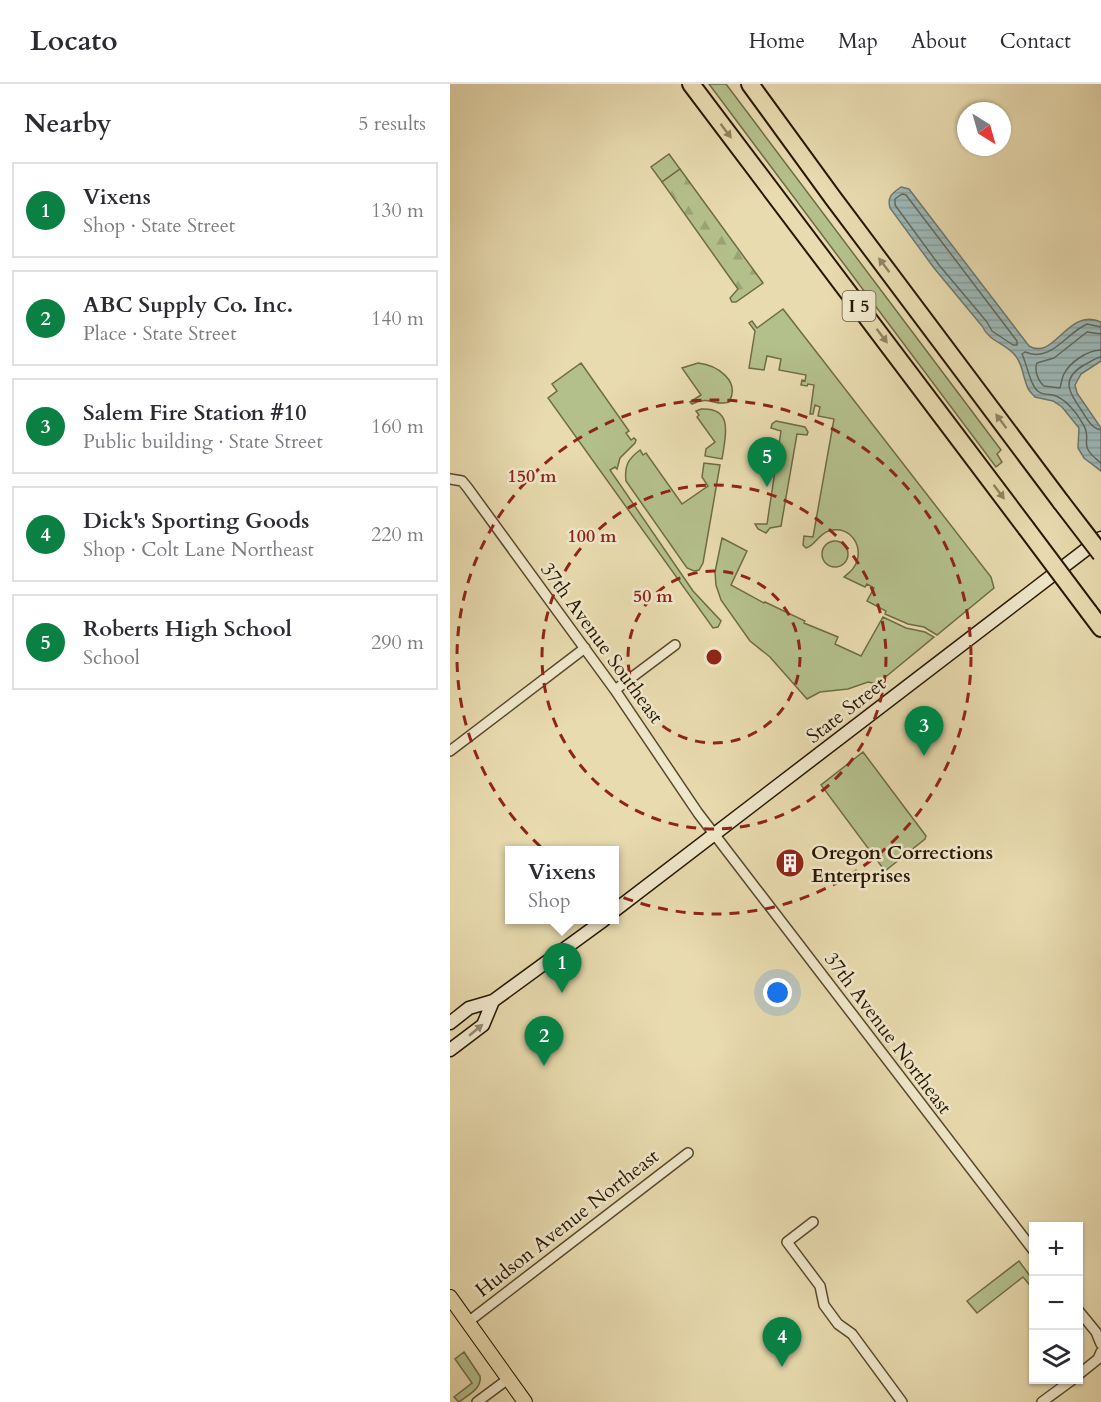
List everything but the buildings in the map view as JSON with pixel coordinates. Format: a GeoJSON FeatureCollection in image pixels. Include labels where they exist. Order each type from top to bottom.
{"type":"FeatureCollection","features":[{"type":"Feature","properties":{"kind":"highway","name":"I 5"},"geometry":{"type":"LineString","coordinates":[[691,84],[1101,628]]}},
{"type":"Feature","properties":{"kind":"highway","name":"I 5"},"geometry":{"type":"LineString","coordinates":[[750,84],[1101,554]]}},
{"type":"Feature","properties":{"kind":"main road","name":"State Street"},"geometry":{"type":"LineString","coordinates":[[619,908],[1101,538]]}},
{"type":"Feature","properties":{"kind":"main road"},"geometry":{"type":"LineString","coordinates":[[450,1023],[469,1008],[493,1001],[599,924]]}},
{"type":"Feature","properties":{"kind":"main road"},"geometry":{"type":"LineString","coordinates":[[450,1050],[483,1025],[493,1001]]}},
{"type":"Feature","properties":{"kind":"main road"},"geometry":{"type":"LineString","coordinates":[[450,1297],[525,1402]]}},
{"type":"Feature","properties":{"kind":"street","name":"37th Avenue Southeast"},"geometry":{"type":"LineString","coordinates":[[452,479],[462,481],[467,487],[585,648],[698,813],[716,835]]}},
{"type":"Feature","properties":{"kind":"street"},"geometry":{"type":"LineString","coordinates":[[615,690],[675,645]]}},
{"type":"Feature","properties":{"kind":"street"},"geometry":{"type":"LineString","coordinates":[[450,751],[585,648]]}},
{"type":"Feature","properties":{"kind":"street","name":"37th Avenue Northeast"},"geometry":{"type":"LineString","coordinates":[[716,835],[1029,1244]]}},
{"type":"Feature","properties":{"kind":"street","name":"Hudson Avenue Northeast"},"geometry":{"type":"LineString","coordinates":[[468,1322],[688,1153]]}},
{"type":"Feature","properties":{"kind":"street"},"geometry":{"type":"LineString","coordinates":[[813,1222],[787,1242],[820,1286],[824,1305],[838,1324],[852,1334],[902,1402]]}},
{"type":"Feature","properties":{"kind":"street"},"geometry":{"type":"LineString","coordinates":[[1083,1316],[1096,1332],[1101,1344]]}},
{"type":"Feature","properties":{"kind":"street"},"geometry":{"type":"LineString","coordinates":[[1083,1371],[1098,1359],[1101,1352]]}},
{"type":"Feature","properties":{"kind":"street"},"geometry":{"type":"LineString","coordinates":[[477,1402],[508,1379]]}},
{"type":"Feature","properties":{"kind":"street"},"geometry":{"type":"LineString","coordinates":[[1042,1402],[1067,1384]]}},
{"type":"Feature","properties":{"kind":"green space"},"geometry":{"type":"Polygon","coordinates":[[[709,84],[726,84],[1001,450],[997,454],[1002,462],[996,467],[709,84]]]}},
{"type":"Feature","properties":{"kind":"green space"},"geometry":{"type":"Polygon","coordinates":[[[669,154],[680,169],[662,182],[651,167],[669,154]]]}},
{"type":"Feature","properties":{"kind":"green space"},"geometry":{"type":"Polygon","coordinates":[[[680,169],[763,283],[736,302],[732,302],[730,298],[738,289],[662,182],[680,169]]]}},
{"type":"Feature","properties":{"kind":"green space"},"geometry":{"type":"Polygon","coordinates":[[[783,309],[991,577],[994,588],[937,635],[924,627],[908,624],[885,614],[886,611],[867,601],[874,588],[867,584],[865,587],[844,577],[854,567],[858,553],[857,546],[850,535],[844,531],[829,531],[809,547],[806,548],[803,545],[804,536],[813,537],[834,419],[818,416],[820,407],[815,405],[813,414],[810,414],[814,385],[801,385],[806,375],[779,370],[781,359],[767,356],[764,370],[749,368],[755,331],[749,323],[752,321],[757,328],[783,309]]]}},
{"type":"Feature","properties":{"kind":"green space"},"geometry":{"type":"Polygon","coordinates":[[[581,363],[629,431],[626,433],[631,440],[634,438],[636,440],[620,458],[617,469],[615,467],[610,470],[693,591],[721,621],[718,627],[713,628],[548,398],[557,391],[552,384],[581,363]]]}},
{"type":"Feature","properties":{"kind":"green space"},"geometry":{"type":"Polygon","coordinates":[[[698,363],[713,367],[725,375],[732,387],[729,402],[703,401],[692,404],[690,402],[701,395],[682,368],[698,363]]]}},
{"type":"Feature","properties":{"kind":"green space"},"geometry":{"type":"Polygon","coordinates":[[[712,410],[723,418],[726,433],[722,459],[705,456],[706,449],[715,442],[697,417],[699,415],[696,411],[712,410]]]}},
{"type":"Feature","properties":{"kind":"green space"},"geometry":{"type":"Polygon","coordinates":[[[776,421],[805,427],[808,432],[807,435],[797,434],[781,526],[770,528],[766,533],[758,529],[755,524],[767,524],[781,431],[771,428],[776,421]]]}},
{"type":"Feature","properties":{"kind":"green space"},"geometry":{"type":"Polygon","coordinates":[[[640,450],[643,455],[646,453],[682,504],[708,486],[702,477],[704,463],[720,465],[703,563],[699,570],[694,571],[687,568],[626,481],[628,463],[640,450]]]}},
{"type":"Feature","properties":{"kind":"green space"},"geometry":{"type":"Polygon","coordinates":[[[722,538],[747,551],[731,585],[805,621],[804,623],[838,637],[835,644],[861,656],[883,617],[906,628],[925,632],[934,637],[877,684],[868,682],[848,689],[820,692],[807,699],[770,657],[750,641],[721,600],[715,572],[722,538]]]}},
{"type":"Feature","properties":{"kind":"green space"},"geometry":{"type":"Polygon","coordinates":[[[835,541],[844,545],[848,554],[844,563],[835,567],[826,563],[822,554],[826,545],[835,541]]]}},
{"type":"Feature","properties":{"kind":"green space"},"geometry":{"type":"Polygon","coordinates":[[[863,752],[926,836],[885,871],[821,785],[863,752]]]}},
{"type":"Feature","properties":{"kind":"green space"},"geometry":{"type":"Polygon","coordinates":[[[1019,1261],[1029,1275],[1029,1284],[1023,1277],[977,1313],[967,1301],[1019,1261]]]}},
{"type":"Feature","properties":{"kind":"green space"},"geometry":{"type":"Polygon","coordinates":[[[464,1352],[480,1376],[480,1381],[474,1391],[459,1402],[454,1397],[472,1383],[455,1359],[464,1352]]]}},
{"type":"Feature","properties":{"kind":"water"},"geometry":{"type":"Polygon","coordinates":[[[901,187],[909,189],[1029,346],[1038,349],[1046,346],[1079,322],[1089,319],[1101,322],[1101,361],[1081,374],[1075,385],[1077,393],[1101,428],[1101,471],[1084,458],[1078,448],[1079,428],[1062,407],[1053,401],[1035,397],[1031,393],[1017,358],[985,331],[934,268],[890,208],[891,196],[901,187]]]}},
{"type":"Feature","properties":{"kind":"place","name":"Roberts High School"},"geometry":{"type":"Point","coordinates":[767,487]}},
{"type":"Feature","properties":{"kind":"place","name":"Salem Fire Station #10"},"geometry":{"type":"Point","coordinates":[924,756]}},
{"type":"Feature","properties":{"kind":"place","name":"Oregon Corrections Enterprises"},"geometry":{"type":"Point","coordinates":[790,863]}},
{"type":"Feature","properties":{"kind":"place","name":"Vixens"},"geometry":{"type":"Point","coordinates":[562,993]}},
{"type":"Feature","properties":{"kind":"place","name":"ABC Supply Co. Inc."},"geometry":{"type":"Point","coordinates":[544,1066]}},
{"type":"Feature","properties":{"kind":"place","name":"Dick's Sporting Goods"},"geometry":{"type":"Point","coordinates":[782,1367]}}]}
